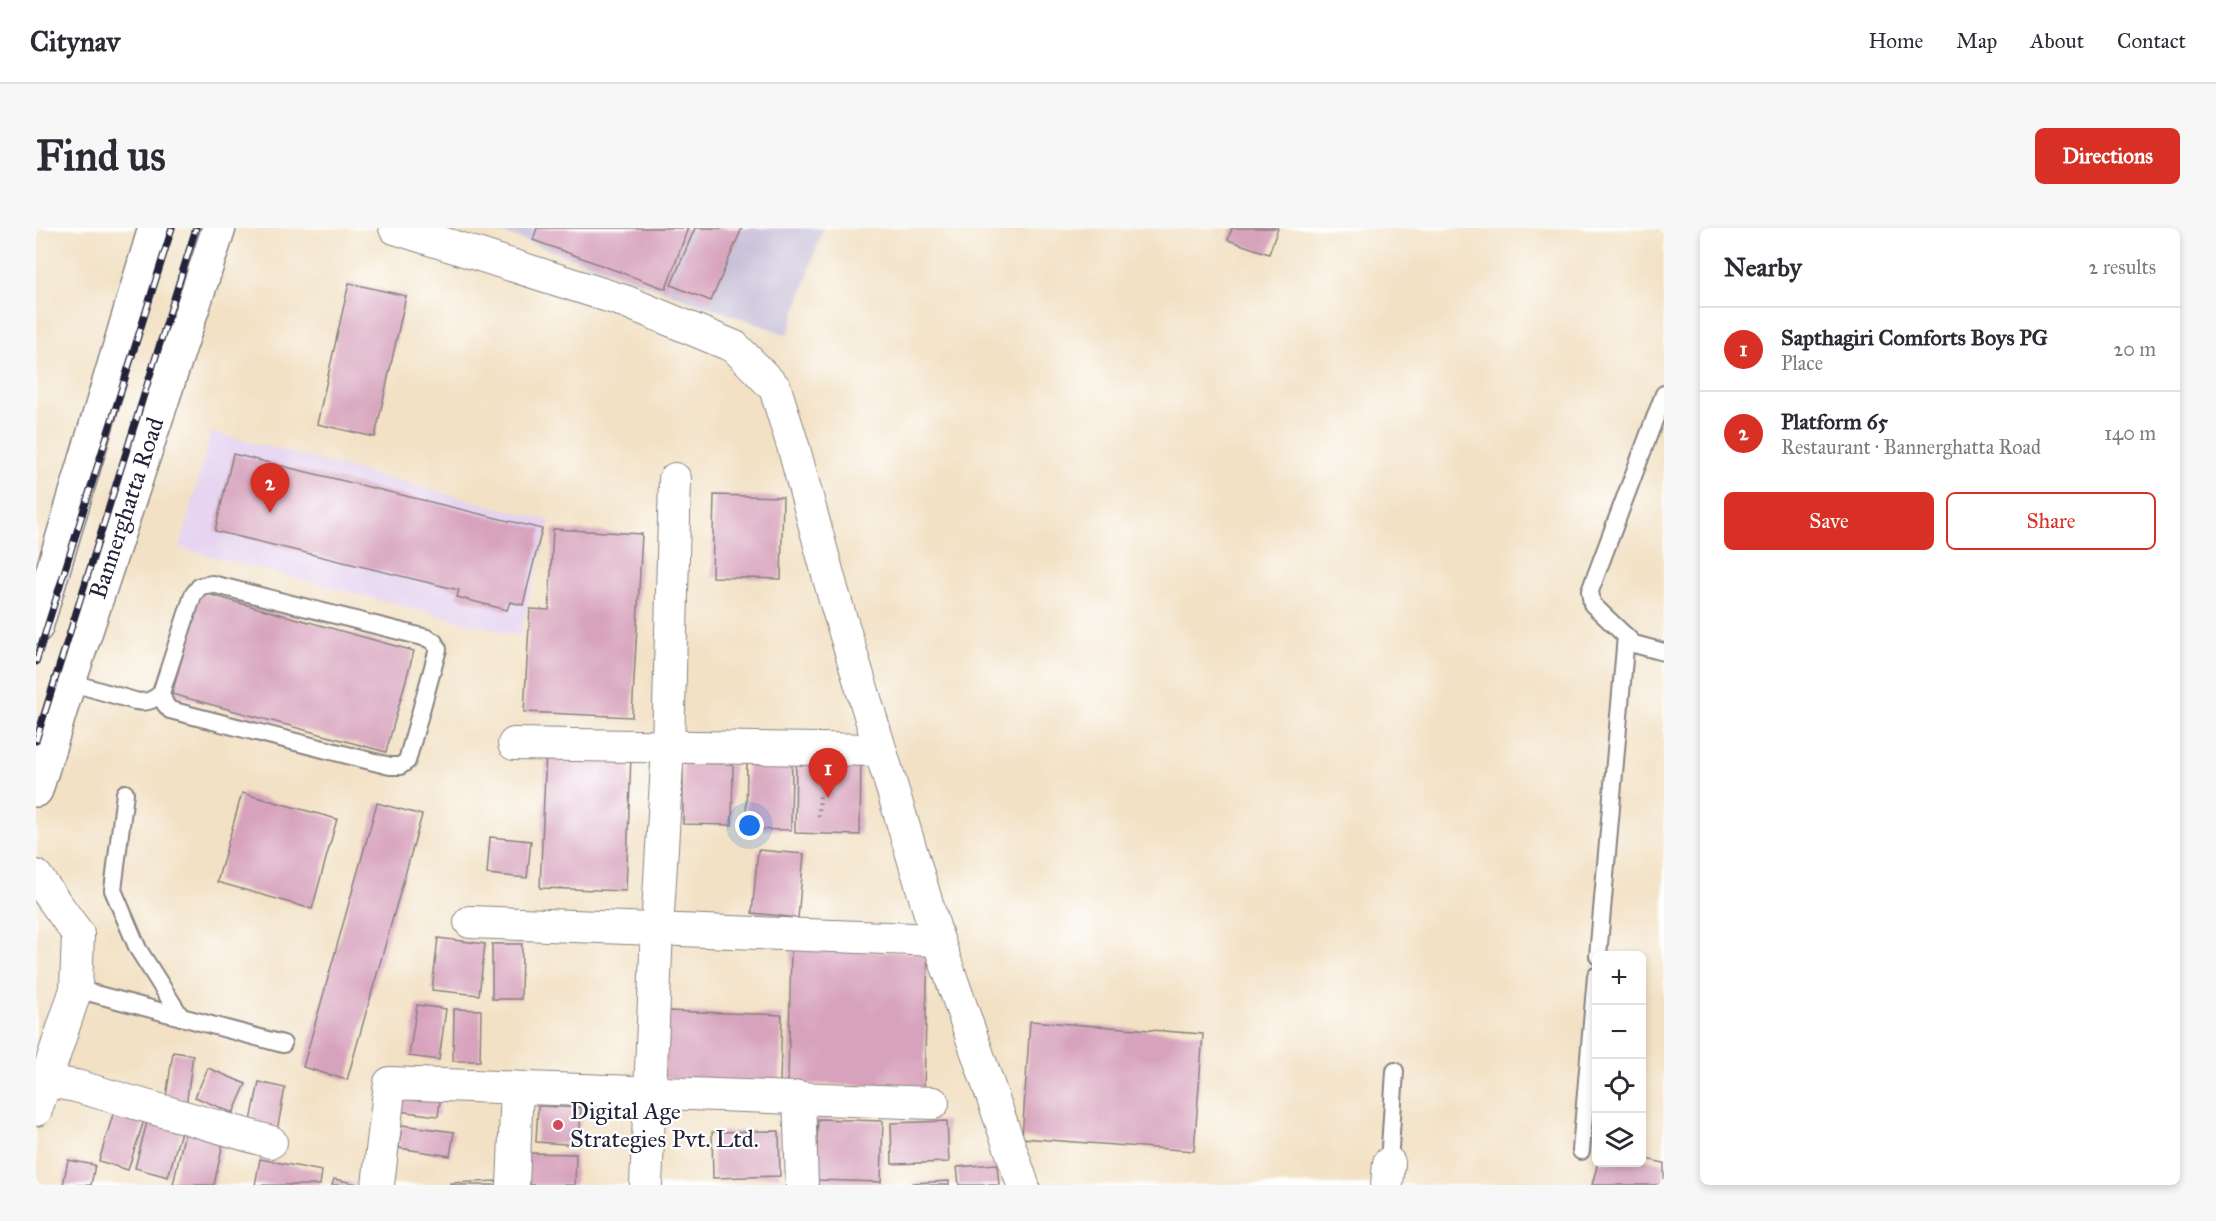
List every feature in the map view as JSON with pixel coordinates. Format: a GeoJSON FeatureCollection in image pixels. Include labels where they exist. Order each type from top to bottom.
{"type":"FeatureCollection","features":[{"type":"Feature","properties":{"kind":"main road","name":"Bannerghatta Road"},"geometry":{"type":"LineString","coordinates":[[36,627],[155,228]]}},
{"type":"Feature","properties":{"kind":"main road","name":"Bannerghatta Road"},"geometry":{"type":"LineString","coordinates":[[36,790],[69,682],[219,228]]}},
{"type":"Feature","properties":{"kind":"street"},"geometry":{"type":"LineString","coordinates":[[395,228],[627,302],[735,347],[775,388],[794,449],[832,593],[938,940],[1023,1185]]}},
{"type":"Feature","properties":{"kind":"street"},"geometry":{"type":"LineString","coordinates":[[646,1185],[657,930],[668,748],[675,479]]}},
{"type":"Feature","properties":{"kind":"street"},"geometry":{"type":"LineString","coordinates":[[514,744],[880,750]]}},
{"type":"Feature","properties":{"kind":"street"},"geometry":{"type":"LineString","coordinates":[[36,876],[78,934],[76,989],[36,1110]]}},
{"type":"Feature","properties":{"kind":"street"},"geometry":{"type":"LineString","coordinates":[[470,922],[938,940]]}},
{"type":"Feature","properties":{"kind":"street"},"geometry":{"type":"LineString","coordinates":[[46,1081],[76,1086],[271,1142]]}},
{"type":"Feature","properties":{"kind":"street"},"geometry":{"type":"LineString","coordinates":[[378,1185],[390,1083],[650,1094],[933,1102]]}},
{"type":"Feature","properties":{"kind":"street"},"geometry":{"type":"LineString","coordinates":[[513,1185],[517,1088]]}},
{"type":"Feature","properties":{"kind":"street"},"geometry":{"type":"LineString","coordinates":[[799,1097],[802,1185]]}},
{"type":"Feature","properties":{"kind":"lane"},"geometry":{"type":"LineString","coordinates":[[1664,394],[1590,591],[1592,604],[1634,644],[1664,652]]}},
{"type":"Feature","properties":{"kind":"lane"},"geometry":{"type":"LineString","coordinates":[[69,682],[143,702],[154,700],[161,693],[193,595],[201,586],[212,584],[428,638],[438,649],[407,761],[400,766],[390,766],[170,710],[161,693]]}},
{"type":"Feature","properties":{"kind":"lane"},"geometry":{"type":"LineString","coordinates":[[1598,951],[1626,636]]}},
{"type":"Feature","properties":{"kind":"lane"},"geometry":{"type":"LineString","coordinates":[[125,793],[113,890],[138,949],[181,1017]]}},
{"type":"Feature","properties":{"kind":"lane"},"geometry":{"type":"LineString","coordinates":[[76,989],[283,1044]]}},
{"type":"Feature","properties":{"kind":"lane"},"geometry":{"type":"LineString","coordinates":[[1581,1151],[1594,1005]]}},
{"type":"Feature","properties":{"kind":"lane"},"geometry":{"type":"LineString","coordinates":[[1388,1174],[1395,1071]]}},
{"type":"Feature","properties":{"kind":"path"},"geometry":{"type":"LineString","coordinates":[[819,816],[820,793]]}},
{"type":"Feature","properties":{"kind":"shaded area"},"geometry":{"type":"Polygon","coordinates":[[[483,228],[823,228],[788,335],[483,228]]]}},
{"type":"Feature","properties":{"kind":"shaded area"},"geometry":{"type":"Polygon","coordinates":[[[211,432],[550,521],[519,636],[180,548],[211,432]]]}},
{"type":"Feature","properties":{"kind":"building"},"geometry":{"type":"Polygon","coordinates":[[[537,228],[688,228],[666,289],[533,240],[537,228]]]}},
{"type":"Feature","properties":{"kind":"building"},"geometry":{"type":"Polygon","coordinates":[[[695,228],[742,228],[711,301],[671,285],[695,228]]]}},
{"type":"Feature","properties":{"kind":"building"},"geometry":{"type":"Polygon","coordinates":[[[1232,228],[1278,228],[1269,254],[1228,240],[1232,228]]]}},
{"type":"Feature","properties":{"kind":"building"},"geometry":{"type":"Polygon","coordinates":[[[349,283],[406,296],[375,437],[317,424],[349,283]]]}},
{"type":"Feature","properties":{"kind":"building"},"geometry":{"type":"Polygon","coordinates":[[[233,454],[542,529],[523,605],[510,602],[507,610],[457,597],[459,590],[215,531],[233,454]]]}},
{"type":"Feature","properties":{"kind":"building"},"geometry":{"type":"Polygon","coordinates":[[[714,495],[783,497],[781,579],[712,577],[714,495]]]}},
{"type":"Feature","properties":{"kind":"building"},"geometry":{"type":"Polygon","coordinates":[[[553,529],[642,534],[632,717],[524,712],[530,609],[549,610],[553,529]]]}},
{"type":"Feature","properties":{"kind":"building"},"geometry":{"type":"Polygon","coordinates":[[[200,592],[414,651],[386,752],[172,694],[200,592]]]}},
{"type":"Feature","properties":{"kind":"building"},"geometry":{"type":"Polygon","coordinates":[[[546,751],[631,755],[626,891],[540,888],[546,751]]]}},
{"type":"Feature","properties":{"kind":"building"},"geometry":{"type":"Polygon","coordinates":[[[796,754],[861,756],[860,835],[795,833],[796,754]]]}},
{"type":"Feature","properties":{"kind":"building"},"geometry":{"type":"Polygon","coordinates":[[[747,759],[792,760],[791,830],[746,829],[747,759]]]}},
{"type":"Feature","properties":{"kind":"building"},"geometry":{"type":"Polygon","coordinates":[[[683,763],[733,764],[732,825],[683,824],[683,763]]]}},
{"type":"Feature","properties":{"kind":"building"},"geometry":{"type":"Polygon","coordinates":[[[242,793],[337,819],[312,909],[217,882],[242,793]]]}},
{"type":"Feature","properties":{"kind":"building"},"geometry":{"type":"Polygon","coordinates":[[[377,803],[422,815],[347,1080],[303,1067],[377,803]]]}},
{"type":"Feature","properties":{"kind":"building"},"geometry":{"type":"Polygon","coordinates":[[[490,837],[531,841],[527,878],[487,874],[490,837]]]}},
{"type":"Feature","properties":{"kind":"building"},"geometry":{"type":"Polygon","coordinates":[[[758,850],[804,854],[798,918],[752,913],[758,850]]]}},
{"type":"Feature","properties":{"kind":"building"},"geometry":{"type":"Polygon","coordinates":[[[438,938],[485,944],[479,995],[432,990],[438,938]]]}},
{"type":"Feature","properties":{"kind":"building"},"geometry":{"type":"Polygon","coordinates":[[[492,944],[522,944],[521,999],[492,999],[492,944]]]}},
{"type":"Feature","properties":{"kind":"building"},"geometry":{"type":"Polygon","coordinates":[[[791,949],[928,953],[924,1088],[788,1083],[791,949]]]}},
{"type":"Feature","properties":{"kind":"building"},"geometry":{"type":"Polygon","coordinates":[[[417,1005],[446,1009],[439,1060],[409,1056],[417,1005]]]}},
{"type":"Feature","properties":{"kind":"building"},"geometry":{"type":"Polygon","coordinates":[[[454,1009],[481,1010],[480,1061],[453,1061],[454,1009]]]}},
{"type":"Feature","properties":{"kind":"building"},"geometry":{"type":"Polygon","coordinates":[[[665,1011],[782,1015],[780,1082],[663,1078],[665,1011]]]}},
{"type":"Feature","properties":{"kind":"building"},"geometry":{"type":"Polygon","coordinates":[[[1030,1021],[1203,1034],[1194,1151],[1022,1138],[1030,1021]]]}},
{"type":"Feature","properties":{"kind":"building"},"geometry":{"type":"Polygon","coordinates":[[[173,1052],[193,1055],[186,1107],[165,1104],[173,1052]]]}},
{"type":"Feature","properties":{"kind":"building"},"geometry":{"type":"Polygon","coordinates":[[[208,1068],[246,1084],[233,1113],[195,1097],[208,1068]]]}},
{"type":"Feature","properties":{"kind":"building"},"geometry":{"type":"Polygon","coordinates":[[[259,1082],[285,1088],[277,1131],[250,1126],[259,1082]]]}},
{"type":"Feature","properties":{"kind":"building"},"geometry":{"type":"Polygon","coordinates":[[[400,1091],[441,1095],[438,1116],[398,1111],[400,1091]]]}},
{"type":"Feature","properties":{"kind":"building","name":"Digital Age Strategies Pvt. Ltd."},"geometry":{"type":"Polygon","coordinates":[[[538,1106],[581,1108],[579,1145],[536,1142],[538,1106]]]}},
{"type":"Feature","properties":{"kind":"building"},"geometry":{"type":"Polygon","coordinates":[[[114,1111],[144,1120],[128,1170],[99,1161],[114,1111]]]}},
{"type":"Feature","properties":{"kind":"building"},"geometry":{"type":"Polygon","coordinates":[[[818,1119],[883,1121],[881,1182],[816,1180],[818,1119]]]}},
{"type":"Feature","properties":{"kind":"building"},"geometry":{"type":"Polygon","coordinates":[[[947,1121],[949,1162],[892,1164],[891,1123],[947,1121]]]}},
{"type":"Feature","properties":{"kind":"building"},"geometry":{"type":"Polygon","coordinates":[[[147,1122],[181,1131],[168,1177],[135,1168],[147,1122]]]}},
{"type":"Feature","properties":{"kind":"building"},"geometry":{"type":"Polygon","coordinates":[[[402,1125],[454,1132],[450,1156],[399,1148],[402,1125]]]}},
{"type":"Feature","properties":{"kind":"building"},"geometry":{"type":"Polygon","coordinates":[[[185,1131],[224,1139],[214,1185],[173,1185],[185,1131]]]}},
{"type":"Feature","properties":{"kind":"building"},"geometry":{"type":"Polygon","coordinates":[[[779,1131],[780,1176],[713,1178],[712,1132],[779,1131]]]}},
{"type":"Feature","properties":{"kind":"building"},"geometry":{"type":"Polygon","coordinates":[[[527,1153],[576,1154],[575,1185],[527,1185],[527,1153]]]}},
{"type":"Feature","properties":{"kind":"building"},"geometry":{"type":"Polygon","coordinates":[[[260,1159],[322,1171],[320,1185],[255,1185],[260,1159]]]}},
{"type":"Feature","properties":{"kind":"building"},"geometry":{"type":"Polygon","coordinates":[[[1646,1159],[1664,1163],[1664,1185],[1592,1185],[1597,1167],[1646,1167],[1646,1159]]]}},
{"type":"Feature","properties":{"kind":"building"},"geometry":{"type":"Polygon","coordinates":[[[68,1160],[95,1165],[91,1185],[63,1185],[68,1160]]]}},
{"type":"Feature","properties":{"kind":"building"},"geometry":{"type":"Polygon","coordinates":[[[997,1164],[999,1185],[959,1185],[957,1167],[997,1164]]]}},
{"type":"Feature","properties":{"kind":"building"},"geometry":{"type":"Polygon","coordinates":[[[334,1179],[358,1184],[332,1185],[334,1179]]]}},
{"type":"Feature","properties":{"kind":"building"},"geometry":{"type":"Polygon","coordinates":[[[498,1181],[498,1185],[450,1185],[450,1183],[498,1181]]]}},
{"type":"Feature","properties":{"kind":"building"},"geometry":{"type":"Polygon","coordinates":[[[949,1181],[949,1185],[913,1185],[913,1183],[949,1181]]]}},
{"type":"Feature","properties":{"kind":"railway"},"geometry":{"type":"LineString","coordinates":[[36,662],[172,228]]}},
{"type":"Feature","properties":{"kind":"railway"},"geometry":{"type":"LineString","coordinates":[[36,741],[196,228]]}},
{"type":"Feature","properties":{"kind":"place","name":"Platform 65"},"geometry":{"type":"Point","coordinates":[270,513]}},
{"type":"Feature","properties":{"kind":"place","name":"Sapthagiri Comforts Boys PG"},"geometry":{"type":"Point","coordinates":[828,798]}},
{"type":"Feature","properties":{"kind":"place","name":"Digital Age Strategies Pvt. Ltd."},"geometry":{"type":"Point","coordinates":[558,1125]}}]}
